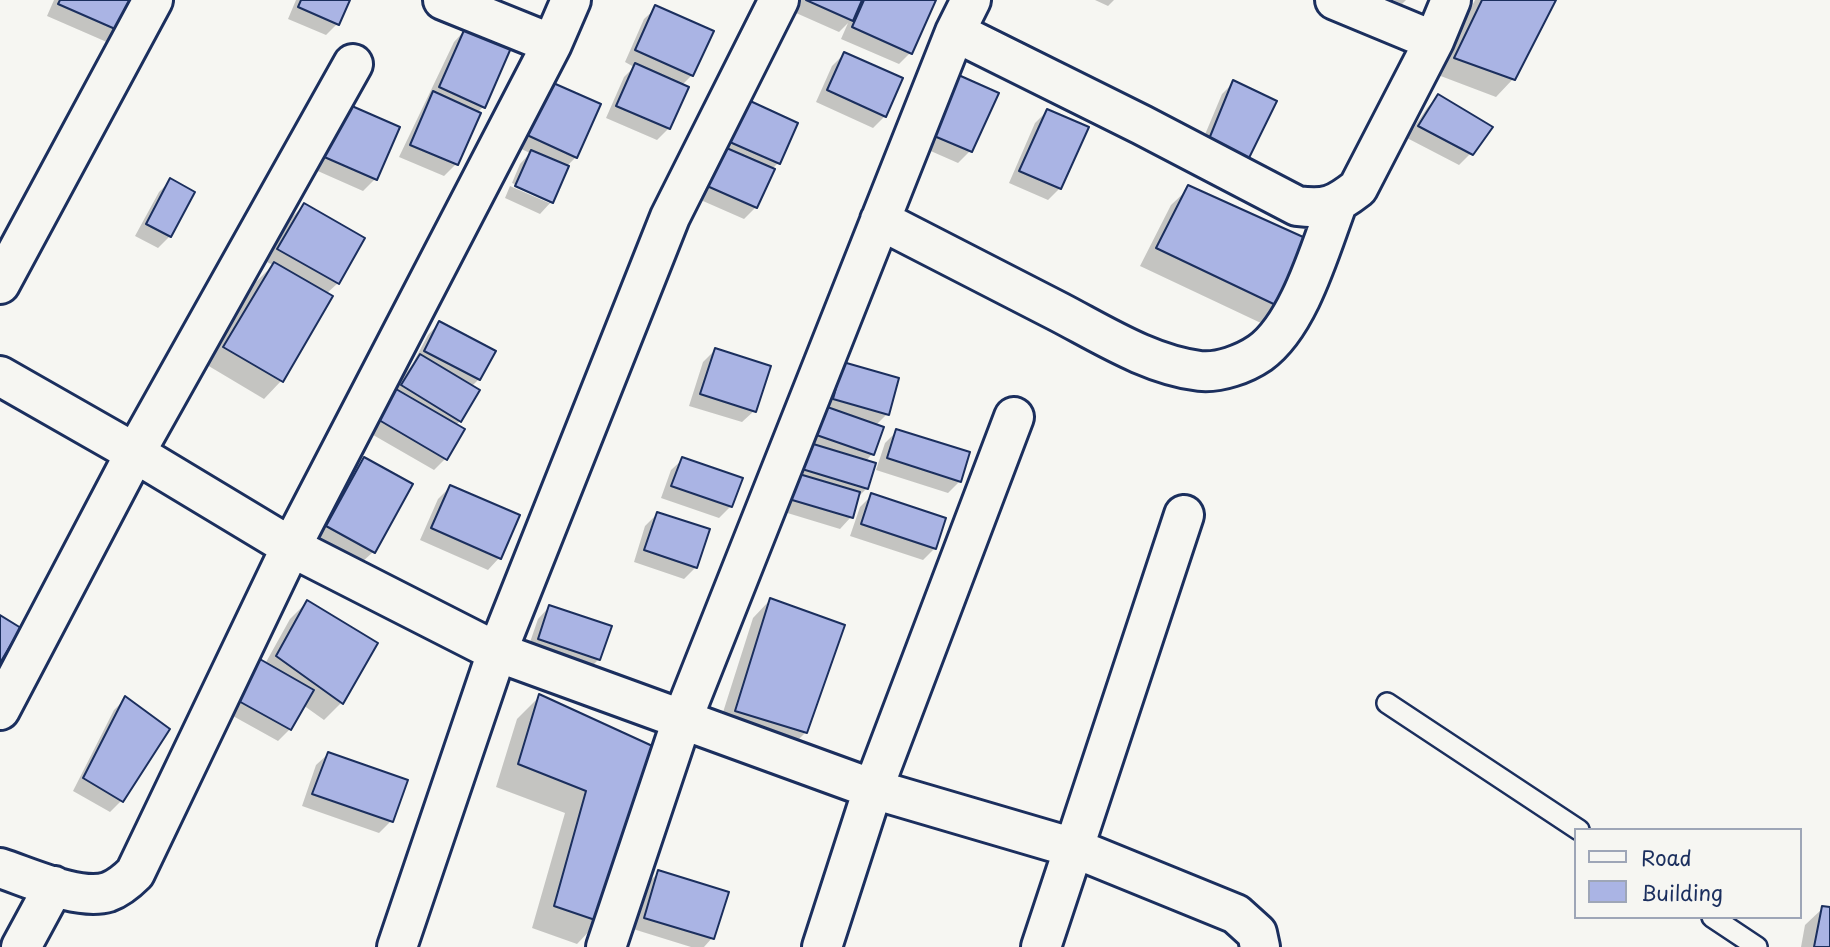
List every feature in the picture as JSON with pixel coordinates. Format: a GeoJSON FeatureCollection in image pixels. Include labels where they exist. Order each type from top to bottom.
{"type":"FeatureCollection","features":[{"type":"Feature","properties":{"kind":"street"},"geometry":{"type":"LineString","coordinates":[[0,284],[153,0]]}},
{"type":"Feature","properties":{"kind":"street"},"geometry":{"type":"LineString","coordinates":[[443,0],[552,44]]}},
{"type":"Feature","properties":{"kind":"street"},"geometry":{"type":"LineString","coordinates":[[0,867],[83,893],[107,892],[124,884],[135,873],[291,547],[552,44],[571,0]]}},
{"type":"Feature","properties":{"kind":"street"},"geometry":{"type":"LineString","coordinates":[[397,947],[497,652],[670,216],[779,0]]}},
{"type":"Feature","properties":{"kind":"street"},"geometry":{"type":"LineString","coordinates":[[1335,0],[1434,41]]}},
{"type":"Feature","properties":{"kind":"street"},"geometry":{"type":"LineString","coordinates":[[606,947],[682,720],[963,16],[1142,125],[1297,206],[1317,209],[1337,204],[1358,188],[1434,41],[1451,0]]}},
{"type":"Feature","properties":{"kind":"street"},"geometry":{"type":"LineString","coordinates":[[0,709],[135,453],[353,64]]}},
{"type":"Feature","properties":{"kind":"street"},"geometry":{"type":"LineString","coordinates":[[880,220],[1150,358],[1201,371],[1220,370],[1243,362],[1261,352],[1278,336],[1292,317],[1337,204]]}},
{"type":"Feature","properties":{"kind":"street"},"geometry":{"type":"LineString","coordinates":[[0,376],[291,547],[497,652],[873,789],[1074,848],[1236,914],[1257,933],[1260,947]]}},
{"type":"Feature","properties":{"kind":"street"},"geometry":{"type":"LineString","coordinates":[[822,947],[873,789],[1014,417]]}},
{"type":"Feature","properties":{"kind":"street"},"geometry":{"type":"LineString","coordinates":[[1041,947],[1184,515]]}},
{"type":"Feature","properties":{"kind":"street"},"geometry":{"type":"LineString","coordinates":[[21,947],[54,886]]}},
{"type":"Feature","properties":{"kind":"lane"},"geometry":{"type":"LineString","coordinates":[[1387,703],[1576,828]]}},
{"type":"Feature","properties":{"kind":"lane"},"geometry":{"type":"LineString","coordinates":[[1715,919],[1757,947]]}},
{"type":"Feature","properties":{"kind":"building"},"geometry":{"type":"Polygon","coordinates":[[[60,0],[136,0],[122,32],[58,4],[60,0]]]}},
{"type":"Feature","properties":{"kind":"building"},"geometry":{"type":"Polygon","coordinates":[[[301,0],[350,0],[339,25],[298,7],[301,0]]]}},
{"type":"Feature","properties":{"kind":"building"},"geometry":{"type":"Polygon","coordinates":[[[806,0],[862,0],[853,21],[806,0]]]}},
{"type":"Feature","properties":{"kind":"building"},"geometry":{"type":"Polygon","coordinates":[[[864,0],[936,0],[912,54],[852,27],[864,0]]]}},
{"type":"Feature","properties":{"kind":"building"},"geometry":{"type":"Polygon","coordinates":[[[1482,0],[1556,0],[1515,80],[1454,58],[1482,0]]]}},
{"type":"Feature","properties":{"kind":"building"},"geometry":{"type":"Polygon","coordinates":[[[655,5],[714,31],[693,76],[635,50],[655,5]]]}},
{"type":"Feature","properties":{"kind":"building"},"geometry":{"type":"Polygon","coordinates":[[[465,28],[511,48],[485,108],[439,87],[465,28]]]}},
{"type":"Feature","properties":{"kind":"building"},"geometry":{"type":"Polygon","coordinates":[[[844,52],[903,78],[886,117],[827,90],[844,52]]]}},
{"type":"Feature","properties":{"kind":"building"},"geometry":{"type":"Polygon","coordinates":[[[635,63],[689,87],[670,129],[616,106],[635,63]]]}},
{"type":"Feature","properties":{"kind":"building"},"geometry":{"type":"Polygon","coordinates":[[[954,73],[999,93],[972,152],[927,133],[954,73]]]}},
{"type":"Feature","properties":{"kind":"building"},"geometry":{"type":"Polygon","coordinates":[[[1233,80],[1277,101],[1247,162],[1207,144],[1233,80]]]}},
{"type":"Feature","properties":{"kind":"building"},"geometry":{"type":"Polygon","coordinates":[[[551,82],[601,104],[577,158],[527,135],[551,82]]]}},
{"type":"Feature","properties":{"kind":"building"},"geometry":{"type":"Polygon","coordinates":[[[433,91],[481,113],[458,165],[410,145],[433,91]]]}},
{"type":"Feature","properties":{"kind":"building"},"geometry":{"type":"Polygon","coordinates":[[[735,94],[798,123],[780,164],[716,136],[735,94]]]}},
{"type":"Feature","properties":{"kind":"building"},"geometry":{"type":"Polygon","coordinates":[[[1438,94],[1493,127],[1473,155],[1418,126],[1438,94]]]}},
{"type":"Feature","properties":{"kind":"building"},"geometry":{"type":"Polygon","coordinates":[[[345,103],[400,127],[377,180],[322,156],[345,103]]]}},
{"type":"Feature","properties":{"kind":"building"},"geometry":{"type":"Polygon","coordinates":[[[1047,109],[1089,127],[1061,189],[1019,171],[1047,109]]]}},
{"type":"Feature","properties":{"kind":"building"},"geometry":{"type":"Polygon","coordinates":[[[715,143],[775,169],[757,208],[698,182],[715,143]]]}},
{"type":"Feature","properties":{"kind":"building"},"geometry":{"type":"Polygon","coordinates":[[[531,150],[569,166],[553,203],[515,186],[531,150]]]}},
{"type":"Feature","properties":{"kind":"building"},"geometry":{"type":"Polygon","coordinates":[[[170,178],[195,192],[171,237],[146,224],[170,178]]]}},
{"type":"Feature","properties":{"kind":"building"},"geometry":{"type":"Polygon","coordinates":[[[1188,185],[1312,241],[1282,308],[1156,248],[1188,185]]]}},
{"type":"Feature","properties":{"kind":"building"},"geometry":{"type":"Polygon","coordinates":[[[304,203],[365,238],[339,284],[277,249],[304,203]]]}},
{"type":"Feature","properties":{"kind":"building"},"geometry":{"type":"Polygon","coordinates":[[[274,262],[333,296],[283,382],[223,347],[274,262]]]}},
{"type":"Feature","properties":{"kind":"building"},"geometry":{"type":"Polygon","coordinates":[[[439,321],[496,351],[480,380],[424,351],[439,321]]]}},
{"type":"Feature","properties":{"kind":"building"},"geometry":{"type":"Polygon","coordinates":[[[715,348],[771,366],[756,412],[700,394],[715,348]]]}},
{"type":"Feature","properties":{"kind":"building"},"geometry":{"type":"Polygon","coordinates":[[[420,354],[480,390],[461,422],[401,385],[420,354]]]}},
{"type":"Feature","properties":{"kind":"building"},"geometry":{"type":"Polygon","coordinates":[[[843,362],[899,378],[889,415],[833,399],[843,362]]]}},
{"type":"Feature","properties":{"kind":"building"},"geometry":{"type":"Polygon","coordinates":[[[396,389],[465,429],[447,460],[379,420],[396,389]]]}},
{"type":"Feature","properties":{"kind":"building"},"geometry":{"type":"Polygon","coordinates":[[[816,403],[884,427],[874,455],[805,431],[816,403]]]}},
{"type":"Feature","properties":{"kind":"building"},"geometry":{"type":"Polygon","coordinates":[[[896,429],[970,452],[961,482],[887,458],[896,429]]]}},
{"type":"Feature","properties":{"kind":"building"},"geometry":{"type":"Polygon","coordinates":[[[800,440],[876,463],[868,489],[792,466],[800,440]]]}},
{"type":"Feature","properties":{"kind":"building"},"geometry":{"type":"Polygon","coordinates":[[[364,457],[413,484],[375,553],[326,526],[364,457]]]}},
{"type":"Feature","properties":{"kind":"building"},"geometry":{"type":"Polygon","coordinates":[[[682,457],[743,478],[732,507],[671,486],[682,457]]]}},
{"type":"Feature","properties":{"kind":"building"},"geometry":{"type":"Polygon","coordinates":[[[789,471],[860,492],[853,518],[782,497],[789,471]]]}},
{"type":"Feature","properties":{"kind":"building"},"geometry":{"type":"Polygon","coordinates":[[[450,485],[520,515],[501,559],[431,528],[450,485]]]}},
{"type":"Feature","properties":{"kind":"building"},"geometry":{"type":"Polygon","coordinates":[[[871,493],[946,518],[936,549],[861,524],[871,493]]]}},
{"type":"Feature","properties":{"kind":"building"},"geometry":{"type":"Polygon","coordinates":[[[657,512],[710,529],[697,568],[644,550],[657,512]]]}},
{"type":"Feature","properties":{"kind":"building"},"geometry":{"type":"Polygon","coordinates":[[[770,598],[845,625],[807,733],[735,711],[770,598]]]}},
{"type":"Feature","properties":{"kind":"building"},"geometry":{"type":"Polygon","coordinates":[[[307,600],[378,643],[343,704],[276,656],[307,600]]]}},
{"type":"Feature","properties":{"kind":"building"},"geometry":{"type":"Polygon","coordinates":[[[549,605],[612,626],[600,660],[538,639],[549,605]]]}},
{"type":"Feature","properties":{"kind":"building"},"geometry":{"type":"Polygon","coordinates":[[[0,615],[21,628],[0,663],[0,615]]]}},
{"type":"Feature","properties":{"kind":"building"},"geometry":{"type":"Polygon","coordinates":[[[258,658],[314,690],[291,730],[235,699],[258,658]]]}},
{"type":"Feature","properties":{"kind":"building"},"geometry":{"type":"Polygon","coordinates":[[[539,694],[659,749],[601,922],[554,906],[586,791],[518,764],[539,694]]]}},
{"type":"Feature","properties":{"kind":"building"},"geometry":{"type":"Polygon","coordinates":[[[125,696],[170,729],[123,802],[83,778],[125,696]]]}},
{"type":"Feature","properties":{"kind":"building"},"geometry":{"type":"Polygon","coordinates":[[[328,752],[408,780],[393,822],[312,794],[328,752]]]}},
{"type":"Feature","properties":{"kind":"building"},"geometry":{"type":"Polygon","coordinates":[[[658,870],[729,892],[714,939],[644,918],[658,870]]]}},
{"type":"Feature","properties":{"kind":"building"},"geometry":{"type":"Polygon","coordinates":[[[1822,906],[1830,907],[1830,947],[1814,947],[1822,906]]]}}]}
